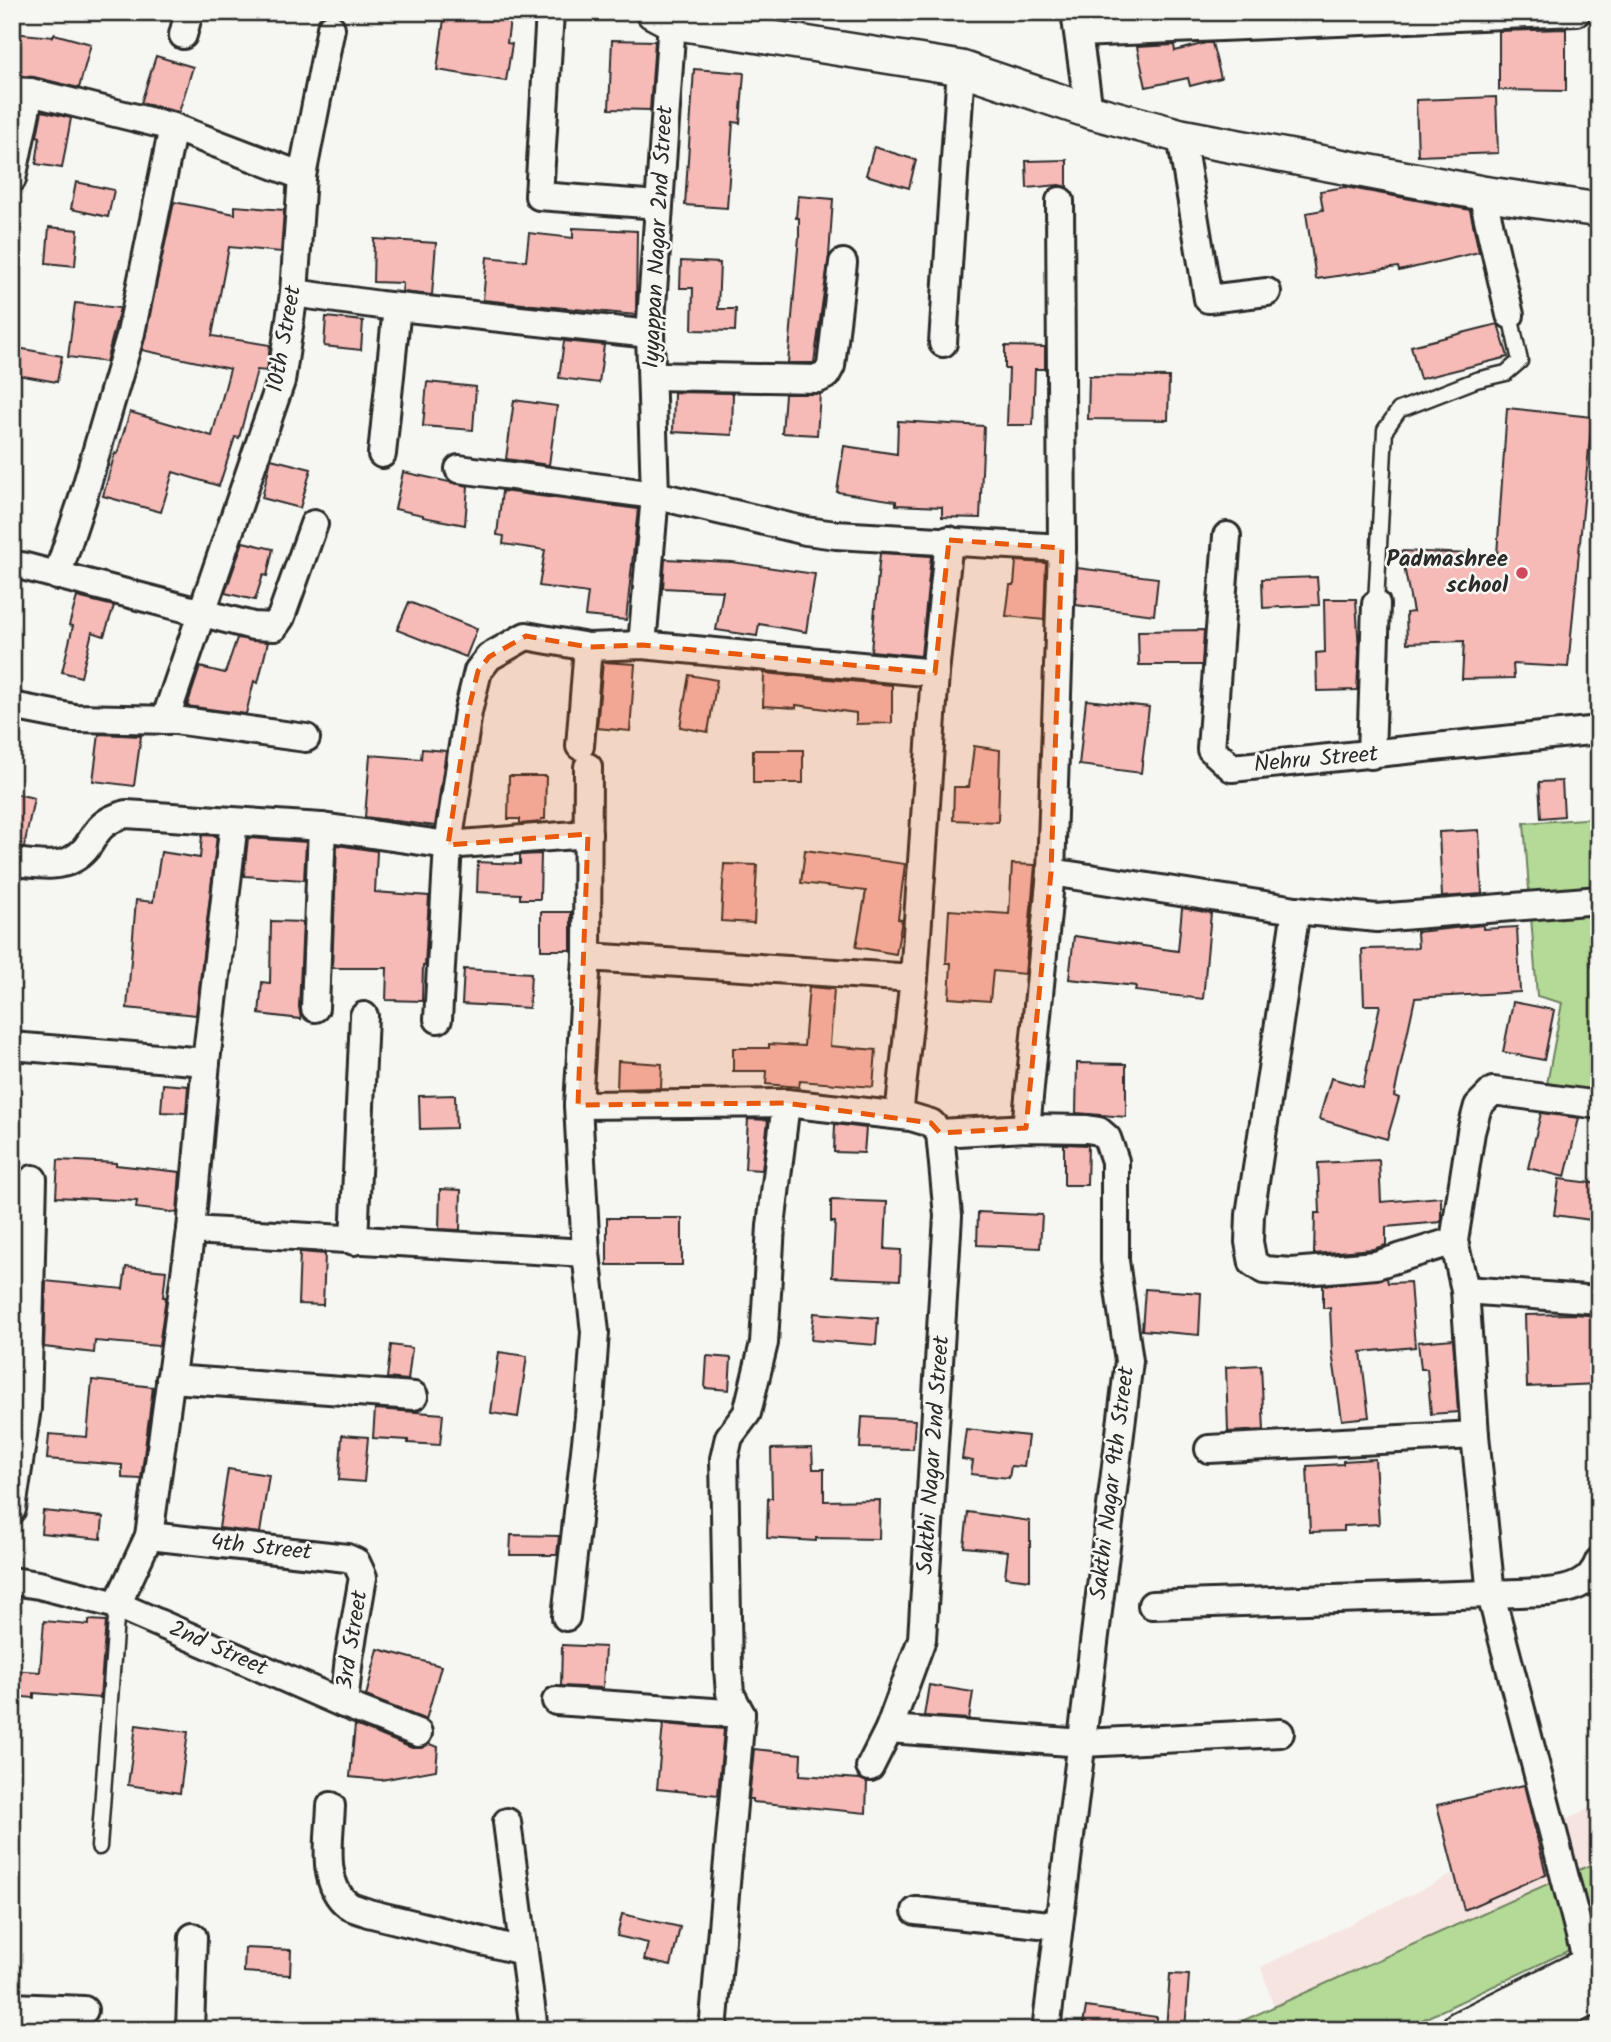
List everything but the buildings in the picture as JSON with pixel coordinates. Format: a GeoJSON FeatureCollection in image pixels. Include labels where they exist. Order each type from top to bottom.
{"type":"FeatureCollection","features":[{"type":"Feature","properties":{"kind":"main road"},"geometry":{"type":"LineString","coordinates":[[1460,2030],[1596,1976]]}},
{"type":"Feature","properties":{"kind":"main road"},"geometry":{"type":"LineString","coordinates":[[1519,2030],[1596,1976]]}},
{"type":"Feature","properties":{"kind":"street"},"geometry":{"type":"LineString","coordinates":[[550,12],[539,196],[659,205]]}},
{"type":"Feature","properties":{"kind":"street"},"geometry":{"type":"LineString","coordinates":[[1089,111],[1077,23],[1577,12]]}},
{"type":"Feature","properties":{"kind":"street"},"geometry":{"type":"LineString","coordinates":[[662,17],[961,68],[995,77],[1089,111],[1181,136],[1482,193],[1599,210]]}},
{"type":"Feature","properties":{"kind":"street","name":"Iyyappan Nagar 2nd Street"},"geometry":{"type":"LineString","coordinates":[[642,645],[655,495],[650,334],[659,205],[662,17]]}},
{"type":"Feature","properties":{"kind":"street","name":"10th Street"},"geometry":{"type":"LineString","coordinates":[[165,720],[281,381],[294,293],[302,176],[331,28]]}},
{"type":"Feature","properties":{"kind":"street"},"geometry":{"type":"LineString","coordinates":[[943,343],[961,68]]}},
{"type":"Feature","properties":{"kind":"street"},"geometry":{"type":"LineString","coordinates":[[12,179],[21,91],[173,127],[302,176]]}},
{"type":"Feature","properties":{"kind":"street"},"geometry":{"type":"LineString","coordinates":[[57,576],[82,501],[131,332],[173,127]]}},
{"type":"Feature","properties":{"kind":"street"},"geometry":{"type":"LineString","coordinates":[[1181,136],[1208,299],[1267,292]]}},
{"type":"Feature","properties":{"kind":"street"},"geometry":{"type":"LineString","coordinates":[[1482,193],[1510,316]]}},
{"type":"Feature","properties":{"kind":"street"},"geometry":{"type":"LineString","coordinates":[[1026,1128],[1051,872],[1062,548],[1060,201]]}},
{"type":"Feature","properties":{"kind":"street"},"geometry":{"type":"LineString","coordinates":[[652,376],[818,379],[826,375],[831,366],[843,263]]}},
{"type":"Feature","properties":{"kind":"street"},"geometry":{"type":"LineString","coordinates":[[294,293],[397,307],[650,334]]}},
{"type":"Feature","properties":{"kind":"street"},"geometry":{"type":"LineString","coordinates":[[382,454],[397,307]]}},
{"type":"Feature","properties":{"kind":"street"},"geometry":{"type":"LineString","coordinates":[[460,469],[655,495],[806,531],[836,535],[1062,548]]}},
{"type":"Feature","properties":{"kind":"street"},"geometry":{"type":"LineString","coordinates":[[22,566],[201,613],[263,628],[274,627],[281,618],[314,524]]}},
{"type":"Feature","properties":{"kind":"street","name":"Nehru Street"},"geometry":{"type":"LineString","coordinates":[[1227,536],[1211,749],[1232,768],[1599,730]]}},
{"type":"Feature","properties":{"kind":"street"},"geometry":{"type":"LineString","coordinates":[[899,1115],[914,978],[935,673],[949,540]]}},
{"type":"Feature","properties":{"kind":"street"},"geometry":{"type":"LineString","coordinates":[[1371,755],[1376,604]]}},
{"type":"Feature","properties":{"kind":"street"},"geometry":{"type":"LineString","coordinates":[[439,1019],[448,845],[468,712],[478,671],[489,657],[509,643],[526,636],[587,647],[642,645],[935,673]]}},
{"type":"Feature","properties":{"kind":"street"},"geometry":{"type":"LineString","coordinates":[[566,1618],[589,1416],[594,1332],[586,1253],[578,1105],[587,957],[588,834],[584,757],[587,647]]}},
{"type":"Feature","properties":{"kind":"street"},"geometry":{"type":"LineString","coordinates":[[12,706],[74,718],[165,720],[306,738]]}},
{"type":"Feature","properties":{"kind":"street"},"geometry":{"type":"LineString","coordinates":[[12,862],[50,864],[71,861],[86,849],[95,830],[109,819],[126,814],[322,827],[448,845],[588,834]]}},
{"type":"Feature","properties":{"kind":"street"},"geometry":{"type":"LineString","coordinates":[[117,1605],[149,1536],[191,1230],[206,1062],[234,822]]}},
{"type":"Feature","properties":{"kind":"street"},"geometry":{"type":"LineString","coordinates":[[315,1008],[322,827]]}},
{"type":"Feature","properties":{"kind":"street"},"geometry":{"type":"LineString","coordinates":[[1051,872],[1296,910],[1377,918],[1599,900]]}},
{"type":"Feature","properties":{"kind":"street"},"geometry":{"type":"LineString","coordinates":[[1296,910],[1250,1215],[1249,1242],[1253,1263],[1264,1270],[1292,1272],[1377,1265],[1454,1241]]}},
{"type":"Feature","properties":{"kind":"street"},"geometry":{"type":"LineString","coordinates":[[587,957],[914,978]]}},
{"type":"Feature","properties":{"kind":"street"},"geometry":{"type":"LineString","coordinates":[[354,1241],[364,1016]]}},
{"type":"Feature","properties":{"kind":"street"},"geometry":{"type":"LineString","coordinates":[[12,1046],[206,1062]]}},
{"type":"Feature","properties":{"kind":"street"},"geometry":{"type":"LineString","coordinates":[[1596,1976],[1491,1595],[1475,1435],[1465,1290],[1454,1241],[1471,1132],[1478,1106],[1493,1091],[1599,1105]]}},
{"type":"Feature","properties":{"kind":"street"},"geometry":{"type":"LineString","coordinates":[[578,1105],[786,1103],[899,1115],[931,1123],[940,1133]]}},
{"type":"Feature","properties":{"kind":"street"},"geometry":{"type":"LineString","coordinates":[[713,2030],[741,1714],[730,1693],[728,1669],[724,1459],[729,1437],[747,1413],[764,1343],[771,1226],[786,1103]]}},
{"type":"Feature","properties":{"kind":"street","name":"Sakthi Nagar 9th Street"},"geometry":{"type":"LineString","coordinates":[[940,1133],[1026,1128],[1099,1131],[1107,1138],[1115,1161],[1115,1261],[1129,1361],[1046,2030]]}},
{"type":"Feature","properties":{"kind":"street","name":"Sakthi Nagar 2nd Street"},"geometry":{"type":"LineString","coordinates":[[870,1766],[889,1729],[922,1639],[948,1216],[940,1133]]}},
{"type":"Feature","properties":{"kind":"street"},"geometry":{"type":"LineString","coordinates":[[12,1509],[27,1408],[33,1179]]}},
{"type":"Feature","properties":{"kind":"street"},"geometry":{"type":"LineString","coordinates":[[191,1230],[586,1253]]}},
{"type":"Feature","properties":{"kind":"street"},"geometry":{"type":"LineString","coordinates":[[1465,1290],[1599,1300]]}},
{"type":"Feature","properties":{"kind":"street"},"geometry":{"type":"LineString","coordinates":[[170,1379],[414,1396]]}},
{"type":"Feature","properties":{"kind":"street"},"geometry":{"type":"LineString","coordinates":[[1209,1449],[1475,1435]]}},
{"type":"Feature","properties":{"kind":"street","name":"4th Street"},"geometry":{"type":"LineString","coordinates":[[149,1536],[347,1558],[355,1562],[363,1577]]}},
{"type":"Feature","properties":{"kind":"street"},"geometry":{"type":"LineString","coordinates":[[1152,1605],[1491,1595],[1570,1590],[1584,1581],[1599,1561]]}},
{"type":"Feature","properties":{"kind":"street","name":"3rd Street"},"geometry":{"type":"LineString","coordinates":[[344,1704],[363,1577]]}},
{"type":"Feature","properties":{"kind":"street","name":"2nd Street"},"geometry":{"type":"LineString","coordinates":[[12,1581],[39,1585],[117,1605],[344,1704],[418,1733]]}},
{"type":"Feature","properties":{"kind":"street"},"geometry":{"type":"LineString","coordinates":[[556,1701],[741,1714]]}},
{"type":"Feature","properties":{"kind":"street"},"geometry":{"type":"LineString","coordinates":[[889,1729],[1083,1743],[1280,1733]]}},
{"type":"Feature","properties":{"kind":"street"},"geometry":{"type":"LineString","coordinates":[[331,1806],[330,1873],[335,1891],[348,1905],[368,1913],[523,1951]]}},
{"type":"Feature","properties":{"kind":"street"},"geometry":{"type":"LineString","coordinates":[[507,1822],[534,2030]]}},
{"type":"Feature","properties":{"kind":"street"},"geometry":{"type":"LineString","coordinates":[[916,1911],[1059,1926]]}},
{"type":"Feature","properties":{"kind":"street"},"geometry":{"type":"LineString","coordinates":[[190,2030],[193,1937]]}},
{"type":"Feature","properties":{"kind":"street"},"geometry":{"type":"LineString","coordinates":[[12,2007],[84,2010]]}},
{"type":"Feature","properties":{"kind":"lane"},"geometry":{"type":"LineString","coordinates":[[1376,604],[1385,430],[1399,410],[1476,380],[1506,373],[1520,361],[1510,316]]}},
{"type":"Feature","properties":{"kind":"lane"},"geometry":{"type":"LineString","coordinates":[[99,1847],[117,1605]]}},
{"type":"Feature","properties":{"kind":"highlighted area"},"geometry":{"type":"Polygon","coordinates":[[[949,540],[1062,548],[1051,872],[1026,1128],[940,1133],[931,1123],[786,1103],[578,1105],[588,834],[448,845],[468,712],[478,671],[489,657],[526,636],[588,647],[642,645],[935,673],[949,540]]]}},
{"type":"Feature","properties":{"kind":"shaded area"},"geometry":{"type":"Polygon","coordinates":[[[1599,1804],[1599,1918],[1281,2030],[1261,1967],[1599,1804]]]}},
{"type":"Feature","properties":{"kind":"green space"},"geometry":{"type":"Polygon","coordinates":[[[1599,818],[1599,910],[1591,911],[1592,967],[1599,967],[1599,1094],[1547,1084],[1562,1003],[1537,996],[1524,823],[1599,818]]]}},
{"type":"Feature","properties":{"kind":"green space"},"geometry":{"type":"Polygon","coordinates":[[[1599,1861],[1599,1936],[1401,2030],[1222,2030],[1599,1861]]]}},
{"type":"Feature","properties":{"kind":"place","name":"Padmashree school"},"geometry":{"type":"Point","coordinates":[1522,573]}}]}
